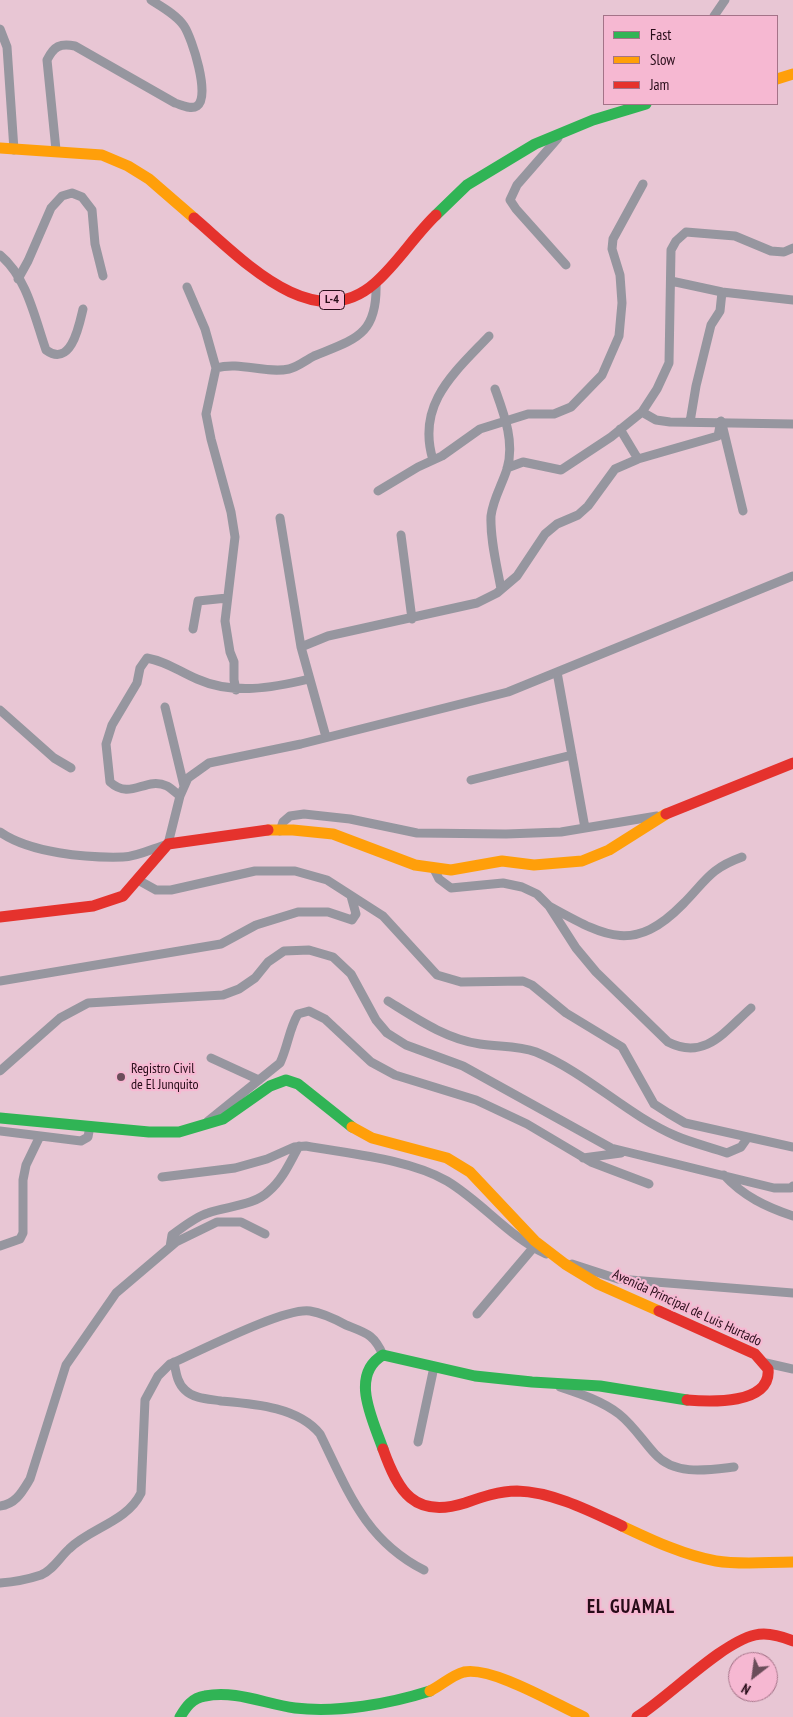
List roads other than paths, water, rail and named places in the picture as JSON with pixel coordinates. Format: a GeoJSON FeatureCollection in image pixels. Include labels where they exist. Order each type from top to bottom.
{"type":"FeatureCollection","features":[{"type":"Feature","properties":{"kind":"street"},"geometry":{"type":"LineString","coordinates":[[56,150],[47,60],[52,49],[63,44],[75,46],[175,103],[192,108],[199,105],[203,98],[201,77],[191,37],[183,24],[151,0]]}},
{"type":"Feature","properties":{"kind":"street"},"geometry":{"type":"LineString","coordinates":[[715,15],[725,0]]}},
{"type":"Feature","properties":{"kind":"street"},"geometry":{"type":"LineString","coordinates":[[0,29],[7,46],[14,150]]}},
{"type":"Feature","properties":{"kind":"street"},"geometry":{"type":"LineString","coordinates":[[778,79],[793,74]]}},
{"type":"Feature","properties":{"kind":"street","name":"L-4"},"geometry":{"type":"LineString","coordinates":[[0,148],[56,150],[102,155],[128,166],[149,178],[265,278],[302,298],[321,300],[342,299],[360,294],[376,282],[420,230],[467,184],[535,144],[643,105]]}},
{"type":"Feature","properties":{"kind":"street"},"geometry":{"type":"LineString","coordinates":[[562,133],[517,185],[510,200],[566,265]]}},
{"type":"Feature","properties":{"kind":"street"},"geometry":{"type":"LineString","coordinates":[[378,491],[418,467],[442,456],[480,429],[528,414],[554,414],[571,408],[602,376],[619,336],[622,303],[620,275],[612,249],[613,239],[643,184]]}},
{"type":"Feature","properties":{"kind":"street"},"geometry":{"type":"LineString","coordinates":[[18,278],[28,261],[51,208],[62,196],[72,193],[82,197],[92,210],[95,244],[103,276]]}},
{"type":"Feature","properties":{"kind":"street"},"geometry":{"type":"LineString","coordinates":[[507,468],[523,462],[561,470],[642,412],[669,363],[671,250],[676,241],[686,232],[735,236],[771,251],[784,252],[793,248]]}},
{"type":"Feature","properties":{"kind":"street"},"geometry":{"type":"LineString","coordinates":[[0,255],[7,261],[18,278],[46,350],[53,355],[62,355],[70,347],[78,332],[83,309]]}},
{"type":"Feature","properties":{"kind":"street"},"geometry":{"type":"LineString","coordinates":[[671,281],[722,292],[793,300]]}},
{"type":"Feature","properties":{"kind":"street"},"geometry":{"type":"LineString","coordinates":[[216,368],[226,365],[290,369],[356,338],[372,322],[376,282]]}},
{"type":"Feature","properties":{"kind":"street"},"geometry":{"type":"LineString","coordinates":[[187,287],[205,329],[216,368],[206,414],[231,512],[235,538],[225,621],[230,652],[234,662],[236,690]]}},
{"type":"Feature","properties":{"kind":"street"},"geometry":{"type":"LineString","coordinates":[[690,422],[696,386],[711,325],[720,311],[722,292]]}},
{"type":"Feature","properties":{"kind":"street"},"geometry":{"type":"LineString","coordinates":[[433,460],[428,444],[431,410],[448,379],[489,336]]}},
{"type":"Feature","properties":{"kind":"street"},"geometry":{"type":"LineString","coordinates":[[495,389],[506,420],[509,450],[507,468],[493,502],[491,518],[501,590]]}},
{"type":"Feature","properties":{"kind":"street"},"geometry":{"type":"LineString","coordinates":[[642,412],[656,420],[793,424]]}},
{"type":"Feature","properties":{"kind":"street"},"geometry":{"type":"LineString","coordinates":[[301,647],[328,636],[412,619],[477,603],[501,590],[517,576],[545,534],[557,524],[578,515],[588,506],[616,468],[638,459],[718,436],[721,422]]}},
{"type":"Feature","properties":{"kind":"street"},"geometry":{"type":"LineString","coordinates":[[721,422],[743,511]]}},
{"type":"Feature","properties":{"kind":"street"},"geometry":{"type":"LineString","coordinates":[[620,429],[638,459]]}},
{"type":"Feature","properties":{"kind":"street"},"geometry":{"type":"LineString","coordinates":[[280,518],[301,647],[308,679],[326,737]]}},
{"type":"Feature","properties":{"kind":"street"},"geometry":{"type":"LineString","coordinates":[[401,535],[412,619]]}},
{"type":"Feature","properties":{"kind":"street"},"geometry":{"type":"LineString","coordinates":[[0,917],[93,906],[124,896],[153,859],[168,844],[180,796],[188,778],[209,763],[326,737],[508,692],[793,576]]}},
{"type":"Feature","properties":{"kind":"street"},"geometry":{"type":"LineString","coordinates":[[193,629],[198,600],[227,598]]}},
{"type":"Feature","properties":{"kind":"street"},"geometry":{"type":"LineString","coordinates":[[180,796],[168,786],[157,783],[126,790],[118,789],[110,782],[106,744],[112,725],[137,683],[140,668],[147,658],[165,661],[198,680],[236,690],[261,688],[308,679]]}},
{"type":"Feature","properties":{"kind":"street"},"geometry":{"type":"LineString","coordinates":[[557,672],[585,828]]}},
{"type":"Feature","properties":{"kind":"street"},"geometry":{"type":"LineString","coordinates":[[164,707],[184,786]]}},
{"type":"Feature","properties":{"kind":"street"},"geometry":{"type":"LineString","coordinates":[[0,710],[54,758],[71,768]]}},
{"type":"Feature","properties":{"kind":"street"},"geometry":{"type":"LineString","coordinates":[[471,780],[572,755]]}},
{"type":"Feature","properties":{"kind":"street"},"geometry":{"type":"LineString","coordinates":[[280,831],[283,822],[290,816],[304,814],[350,819],[417,833],[515,834],[561,832],[665,814],[772,774],[793,763]]}},
{"type":"Feature","properties":{"kind":"street"},"geometry":{"type":"LineString","coordinates":[[0,832],[14,842],[53,852],[125,857],[168,844],[305,829],[333,834],[365,845],[416,867],[445,870],[473,864],[511,861],[523,865],[581,862],[600,854],[665,814]]}},
{"type":"Feature","properties":{"kind":"street"},"geometry":{"type":"LineString","coordinates":[[549,906],[589,928],[618,936],[638,936],[656,927],[676,910],[707,876],[722,864],[742,856]]}},
{"type":"Feature","properties":{"kind":"street"},"geometry":{"type":"LineString","coordinates":[[434,869],[439,879],[451,888],[503,883],[522,886],[537,894],[549,906],[576,948],[596,972],[668,1042],[680,1048],[711,1045],[750,1008]]}},
{"type":"Feature","properties":{"kind":"street"},"geometry":{"type":"LineString","coordinates":[[138,880],[156,890],[172,890],[255,871],[295,871],[327,880],[383,916],[437,975],[461,982],[523,982],[532,985],[566,1013],[622,1047],[654,1104],[685,1123],[793,1147]]}},
{"type":"Feature","properties":{"kind":"street"},"geometry":{"type":"LineString","coordinates":[[0,981],[221,944],[256,925],[298,912],[328,912],[352,920],[356,914],[351,896]]}},
{"type":"Feature","properties":{"kind":"street"},"geometry":{"type":"LineString","coordinates":[[0,1071],[60,1018],[88,1003],[223,995],[240,989],[255,978],[268,962],[284,952],[309,950],[333,957],[351,974],[376,1020],[387,1033],[406,1045],[463,1066],[611,1148],[724,1174],[774,1188],[791,1188],[793,1186]]}},
{"type":"Feature","properties":{"kind":"street"},"geometry":{"type":"LineString","coordinates":[[388,1001],[440,1031],[462,1040],[481,1044],[514,1046],[536,1052],[676,1136],[727,1153],[741,1147],[748,1137]]}},
{"type":"Feature","properties":{"kind":"street"},"geometry":{"type":"LineString","coordinates":[[200,1128],[280,1062],[294,1020],[298,1014],[309,1011],[325,1018],[371,1062],[395,1075],[476,1100],[527,1124],[584,1158],[649,1184]]}},
{"type":"Feature","properties":{"kind":"street"},"geometry":{"type":"LineString","coordinates":[[211,1058],[259,1080]]}},
{"type":"Feature","properties":{"kind":"street","name":"Avenida Principal de Luis Hurtado"},"geometry":{"type":"LineString","coordinates":[[0,1118],[179,1132],[200,1128],[223,1119],[270,1086],[286,1080],[298,1084],[348,1124],[372,1138],[447,1158],[470,1172],[535,1241],[559,1260],[598,1284],[755,1354],[766,1363],[769,1375],[764,1386],[752,1397],[734,1400],[672,1400],[599,1386],[553,1384],[465,1374],[383,1355]]}},
{"type":"Feature","properties":{"kind":"street"},"geometry":{"type":"LineString","coordinates":[[0,1131],[81,1141],[88,1137],[90,1126]]}},
{"type":"Feature","properties":{"kind":"street"},"geometry":{"type":"LineString","coordinates":[[0,1246],[20,1239],[23,1233],[23,1180],[26,1166],[40,1136]]}},
{"type":"Feature","properties":{"kind":"street"},"geometry":{"type":"LineString","coordinates":[[162,1177],[235,1168],[267,1159],[299,1146],[306,1146],[406,1165],[437,1175],[480,1204],[533,1248],[559,1260],[618,1279],[793,1293]]}},
{"type":"Feature","properties":{"kind":"street"},"geometry":{"type":"LineString","coordinates":[[170,1246],[172,1235],[191,1221],[207,1213],[250,1202],[268,1193],[285,1173],[299,1146]]}},
{"type":"Feature","properties":{"kind":"street"},"geometry":{"type":"LineString","coordinates":[[584,1158],[627,1152]]}},
{"type":"Feature","properties":{"kind":"street"},"geometry":{"type":"LineString","coordinates":[[724,1174],[735,1187],[751,1199],[793,1216]]}},
{"type":"Feature","properties":{"kind":"street"},"geometry":{"type":"LineString","coordinates":[[0,1506],[7,1505],[20,1496],[30,1479],[66,1365],[116,1294],[170,1246],[217,1222],[241,1222],[265,1234]]}},
{"type":"Feature","properties":{"kind":"street"},"geometry":{"type":"LineString","coordinates":[[477,1314],[533,1248]]}},
{"type":"Feature","properties":{"kind":"street"},"geometry":{"type":"LineString","coordinates":[[0,1583],[42,1575],[51,1569],[70,1547],[126,1512],[137,1501],[141,1493],[145,1400],[158,1376],[174,1362],[276,1318],[308,1310],[322,1314],[370,1335],[377,1341],[383,1355],[375,1359],[369,1366],[365,1378],[365,1392],[395,1481],[407,1497],[419,1504],[437,1509],[458,1506],[509,1490],[537,1494],[574,1504],[706,1559],[734,1564],[793,1562]]}},
{"type":"Feature","properties":{"kind":"street"},"geometry":{"type":"LineString","coordinates":[[174,1362],[178,1379],[184,1390],[194,1396],[245,1403],[298,1415],[312,1423],[320,1434],[365,1521],[379,1539],[411,1564],[424,1570]]}},
{"type":"Feature","properties":{"kind":"street"},"geometry":{"type":"LineString","coordinates":[[766,1363],[793,1369]]}},
{"type":"Feature","properties":{"kind":"street"},"geometry":{"type":"LineString","coordinates":[[418,1442],[434,1367]]}},
{"type":"Feature","properties":{"kind":"street"},"geometry":{"type":"LineString","coordinates":[[553,1384],[596,1400],[620,1414],[657,1456],[671,1464],[690,1472],[734,1467]]}},
{"type":"Feature","properties":{"kind":"street"},"geometry":{"type":"LineString","coordinates":[[637,1717],[654,1708],[729,1648],[754,1635],[780,1636],[793,1641]]}},
{"type":"Feature","properties":{"kind":"street"},"geometry":{"type":"LineString","coordinates":[[180,1717],[183,1708],[197,1696],[206,1693],[222,1693],[297,1709],[348,1708],[430,1691],[453,1676],[474,1672],[509,1683],[584,1717]]}},
{"type":"Feature","properties":{"kind":"place","name":"Registro Civil de El Junquito"},"geometry":{"type":"Point","coordinates":[121,1077]}},
{"type":"Feature","properties":{"kind":"district","name":"EL GUAMAL"},"geometry":{"type":"Point","coordinates":[631,1608]}}]}
